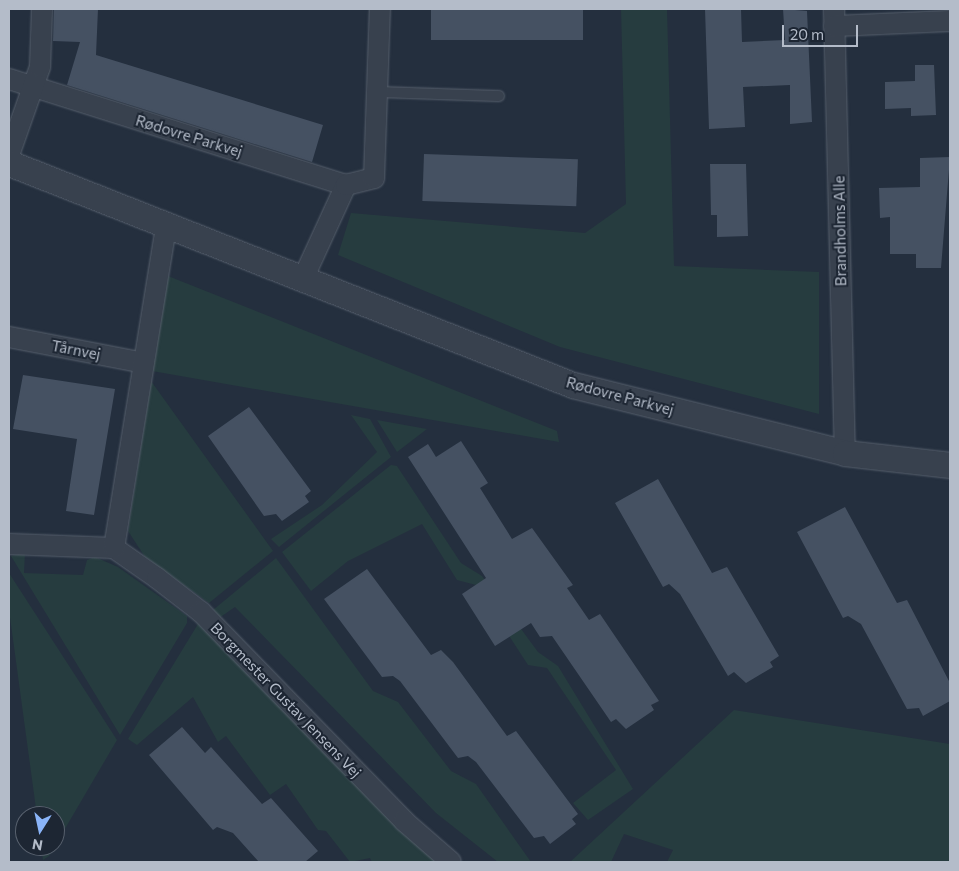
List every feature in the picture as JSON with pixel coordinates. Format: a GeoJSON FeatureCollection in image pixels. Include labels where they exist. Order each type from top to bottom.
{"type":"FeatureCollection","features":[{"type":"Feature","properties":{"kind":"street"},"geometry":{"type":"LineString","coordinates":[[9,155],[40,67],[42,9]]}},
{"type":"Feature","properties":{"kind":"street"},"geometry":{"type":"LineString","coordinates":[[302,281],[346,185],[374,178],[380,9]]}},
{"type":"Feature","properties":{"kind":"street"},"geometry":{"type":"LineString","coordinates":[[834,18],[950,22]]}},
{"type":"Feature","properties":{"kind":"street","name":"Brandholms Alle"},"geometry":{"type":"LineString","coordinates":[[834,18],[845,452]]}},
{"type":"Feature","properties":{"kind":"street","name":"Rødovre Parkvej"},"geometry":{"type":"LineString","coordinates":[[9,79],[346,185]]}},
{"type":"Feature","properties":{"kind":"street","name":"Rødovre Parkvej"},"geometry":{"type":"LineString","coordinates":[[9,163],[302,281],[573,385],[845,452],[950,464]]}},
{"type":"Feature","properties":{"kind":"street"},"geometry":{"type":"LineString","coordinates":[[9,544],[114,548],[166,227]]}},
{"type":"Feature","properties":{"kind":"street","name":"Tårnvej"},"geometry":{"type":"LineString","coordinates":[[9,338],[144,363]]}},
{"type":"Feature","properties":{"kind":"street","name":"Borgmester Gustav Jensens Vej"},"geometry":{"type":"LineString","coordinates":[[114,548],[201,612],[404,821],[451,862]]}},
{"type":"Feature","properties":{"kind":"lane"},"geometry":{"type":"LineString","coordinates":[[377,92],[499,96]]}},
{"type":"Feature","properties":{"kind":"green space"},"geometry":{"type":"Polygon","coordinates":[[[621,9],[667,9],[674,266],[819,272],[819,414],[560,347],[338,255],[351,213],[585,233],[626,204],[621,9]]]}},
{"type":"Feature","properties":{"kind":"green space"},"geometry":{"type":"Polygon","coordinates":[[[168,276],[557,431],[559,442],[152,371],[168,276]]]}},
{"type":"Feature","properties":{"kind":"green space"},"geometry":{"type":"Polygon","coordinates":[[[151,381],[273,551],[209,603],[145,557],[128,531],[151,381]]]}},
{"type":"Feature","properties":{"kind":"green space"},"geometry":{"type":"Polygon","coordinates":[[[351,415],[370,419],[391,457],[279,547],[271,539],[322,505],[377,452],[351,415]]]}},
{"type":"Feature","properties":{"kind":"green space"},"geometry":{"type":"Polygon","coordinates":[[[377,420],[427,429],[397,452],[377,420]]]}},
{"type":"Feature","properties":{"kind":"green space"},"geometry":{"type":"Polygon","coordinates":[[[391,465],[397,466],[461,563],[482,576],[538,652],[558,666],[633,789],[588,820],[573,803],[616,770],[547,668],[528,665],[476,585],[457,580],[422,524],[348,561],[311,591],[282,552],[391,465]]]}},
{"type":"Feature","properties":{"kind":"green space"},"geometry":{"type":"Polygon","coordinates":[[[25,552],[24,573],[83,575],[87,560],[95,557],[118,567],[187,616],[187,623],[120,735],[11,556],[25,552]]]}},
{"type":"Feature","properties":{"kind":"green space"},"geometry":{"type":"Polygon","coordinates":[[[276,558],[373,691],[398,702],[451,771],[476,784],[531,862],[498,862],[436,813],[235,607],[219,618],[213,610],[276,558]]]}},
{"type":"Feature","properties":{"kind":"green space"},"geometry":{"type":"Polygon","coordinates":[[[9,573],[117,740],[65,829],[65,806],[36,806],[9,610],[9,573]]]}},
{"type":"Feature","properties":{"kind":"green space"},"geometry":{"type":"Polygon","coordinates":[[[198,624],[438,862],[372,862],[370,858],[350,862],[326,831],[318,830],[286,784],[270,795],[226,736],[218,742],[193,697],[137,745],[128,739],[198,624]]]}},
{"type":"Feature","properties":{"kind":"green space"},"geometry":{"type":"Polygon","coordinates":[[[734,710],[950,744],[950,862],[667,862],[673,850],[624,834],[611,862],[570,862],[734,710]]]}},
{"type":"Feature","properties":{"kind":"building"},"geometry":{"type":"Polygon","coordinates":[[[54,9],[98,9],[96,55],[323,125],[312,162],[67,85],[80,42],[53,41],[54,9]]]}},
{"type":"Feature","properties":{"kind":"building"},"geometry":{"type":"Polygon","coordinates":[[[431,9],[583,9],[583,40],[431,40],[431,9]]]}},
{"type":"Feature","properties":{"kind":"building"},"geometry":{"type":"Polygon","coordinates":[[[705,9],[741,9],[742,42],[785,40],[783,9],[807,11],[812,122],[790,124],[790,85],[743,87],[745,127],[709,129],[705,9]]]}},
{"type":"Feature","properties":{"kind":"building"},"geometry":{"type":"Polygon","coordinates":[[[915,65],[934,65],[936,115],[911,116],[911,108],[885,109],[885,82],[915,81],[915,65]]]}},
{"type":"Feature","properties":{"kind":"building"},"geometry":{"type":"Polygon","coordinates":[[[424,154],[578,159],[576,206],[422,201],[424,154]]]}},
{"type":"Feature","properties":{"kind":"building"},"geometry":{"type":"Polygon","coordinates":[[[950,157],[941,268],[916,268],[916,254],[890,254],[890,217],[880,218],[879,188],[920,187],[920,158],[950,157]]]}},
{"type":"Feature","properties":{"kind":"building"},"geometry":{"type":"Polygon","coordinates":[[[710,164],[746,164],[748,236],[717,237],[717,215],[711,215],[710,164]]]}},
{"type":"Feature","properties":{"kind":"building"},"geometry":{"type":"Polygon","coordinates":[[[23,375],[115,389],[94,515],[66,511],[77,439],[13,429],[23,375]]]}},
{"type":"Feature","properties":{"kind":"building"},"geometry":{"type":"Polygon","coordinates":[[[249,407],[311,491],[305,496],[309,502],[282,521],[276,514],[264,516],[208,436],[249,407]]]}},
{"type":"Feature","properties":{"kind":"building"},"geometry":{"type":"Polygon","coordinates":[[[461,441],[488,483],[480,488],[512,539],[532,528],[573,585],[567,588],[589,620],[600,614],[659,701],[651,705],[654,710],[626,729],[616,719],[611,722],[552,636],[540,637],[531,623],[495,646],[462,594],[486,578],[408,457],[428,444],[436,457],[461,441]]]}},
{"type":"Feature","properties":{"kind":"building"},"geometry":{"type":"Polygon","coordinates":[[[658,479],[712,573],[727,567],[779,656],[770,662],[773,667],[746,683],[734,672],[728,676],[680,594],[669,584],[663,587],[615,503],[658,479]]]}},
{"type":"Feature","properties":{"kind":"building"},"geometry":{"type":"Polygon","coordinates":[[[845,507],[897,603],[907,600],[950,683],[950,701],[923,716],[919,708],[907,709],[861,624],[848,616],[843,618],[797,532],[845,507]]]}},
{"type":"Feature","properties":{"kind":"building"},"geometry":{"type":"Polygon","coordinates":[[[367,569],[431,655],[441,650],[453,662],[507,736],[516,731],[578,814],[572,819],[576,824],[550,844],[544,836],[534,838],[476,762],[468,756],[458,758],[400,681],[393,676],[382,677],[324,599],[367,569]]]}},
{"type":"Feature","properties":{"kind":"building"},"geometry":{"type":"Polygon","coordinates":[[[182,727],[205,753],[211,747],[262,804],[271,798],[318,851],[305,862],[259,862],[233,833],[217,827],[213,830],[149,755],[182,727]]]}}]}
